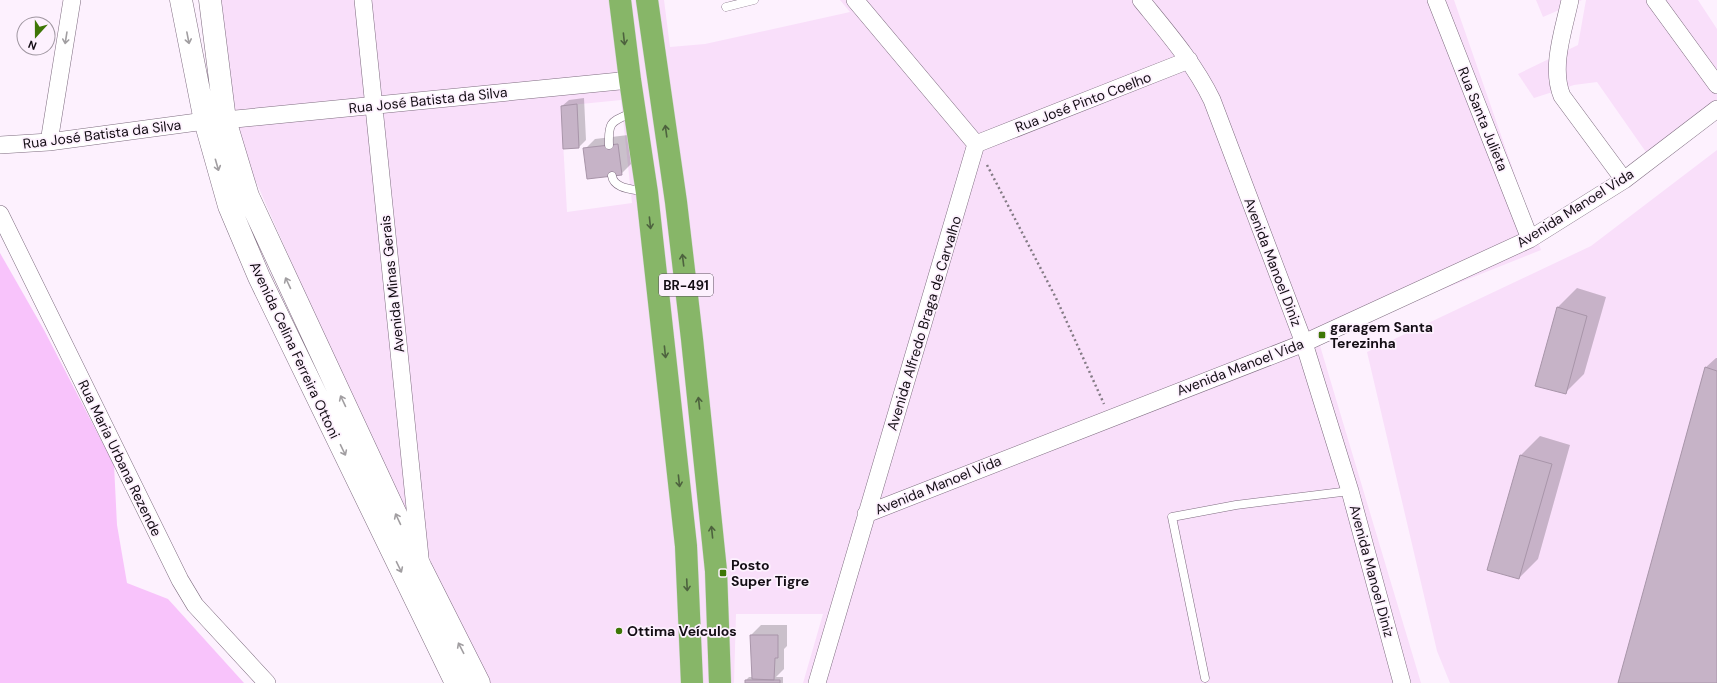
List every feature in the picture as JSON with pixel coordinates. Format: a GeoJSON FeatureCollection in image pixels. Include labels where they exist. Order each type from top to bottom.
{"type":"FeatureCollection","features":[{"type":"Feature","properties":{"kind":"highway","name":"BR-491"},"geometry":{"type":"LineString","coordinates":[[620,0],[647,193],[686,546],[692,683]]}},
{"type":"Feature","properties":{"kind":"highway","name":"BR-491"},"geometry":{"type":"LineString","coordinates":[[647,0],[676,202],[692,339],[716,571],[720,683]]}},
{"type":"Feature","properties":{"kind":"main road","name":"Avenida Celina Ferreira Ottoni"},"geometry":{"type":"LineString","coordinates":[[181,0],[215,121],[229,206],[260,278],[456,683]]}},
{"type":"Feature","properties":{"kind":"main road","name":"Avenida Celina Ferreira Ottoni"},"geometry":{"type":"LineString","coordinates":[[210,0],[215,121],[248,196],[421,568],[479,683]]}},
{"type":"Feature","properties":{"kind":"street"},"geometry":{"type":"LineString","coordinates":[[49,142],[72,0]]}},
{"type":"Feature","properties":{"kind":"street","name":"Avenida Minas Gerais"},"geometry":{"type":"LineString","coordinates":[[363,0],[421,568]]}},
{"type":"Feature","properties":{"kind":"street"},"geometry":{"type":"LineString","coordinates":[[855,0],[976,144]]}},
{"type":"Feature","properties":{"kind":"street","name":"Avenida Manoel Diniz"},"geometry":{"type":"LineString","coordinates":[[1141,0],[1189,60],[1202,80],[1212,100],[1304,343],[1350,491],[1402,683]]}},
{"type":"Feature","properties":{"kind":"street","name":"Rua Santa Julieta"},"geometry":{"type":"LineString","coordinates":[[1436,0],[1530,239]]}},
{"type":"Feature","properties":{"kind":"street"},"geometry":{"type":"LineString","coordinates":[[1570,0],[1557,63],[1558,86],[1562,96],[1624,180]]}},
{"type":"Feature","properties":{"kind":"street"},"geometry":{"type":"LineString","coordinates":[[1655,0],[1717,85]]}},
{"type":"Feature","properties":{"kind":"street","name":"Rua José Pinto Coelho"},"geometry":{"type":"LineString","coordinates":[[976,144],[1189,60]]}},
{"type":"Feature","properties":{"kind":"street","name":"Rua José Batista da Silva"},"geometry":{"type":"LineString","coordinates":[[0,145],[49,142],[215,121],[630,80]]}},
{"type":"Feature","properties":{"kind":"street","name":"Avenida Manoel Vida"},"geometry":{"type":"LineString","coordinates":[[866,514],[1304,343],[1530,239],[1624,180],[1717,109]]}},
{"type":"Feature","properties":{"kind":"street","name":"Avenida Alfredo Braga de Carvalho"},"geometry":{"type":"LineString","coordinates":[[817,683],[976,144]]}},
{"type":"Feature","properties":{"kind":"street","name":"Rua Maria Urbana Rezende"},"geometry":{"type":"LineString","coordinates":[[0,214],[180,580],[195,604],[267,683]]}},
{"type":"Feature","properties":{"kind":"lane"},"geometry":{"type":"LineString","coordinates":[[726,7],[754,0]]}},
{"type":"Feature","properties":{"kind":"lane"},"geometry":{"type":"LineString","coordinates":[[609,145],[608,131],[612,122],[635,111]]}},
{"type":"Feature","properties":{"kind":"lane"},"geometry":{"type":"LineString","coordinates":[[612,176],[613,181],[617,185],[647,193]]}},
{"type":"Feature","properties":{"kind":"lane"},"geometry":{"type":"LineString","coordinates":[[1205,678],[1172,517],[1236,505],[1350,491]]}},
{"type":"Feature","properties":{"kind":"path"},"geometry":{"type":"LineString","coordinates":[[976,144],[1056,298],[1110,418]]}},
{"type":"Feature","properties":{"kind":"shaded area"},"geometry":{"type":"Polygon","coordinates":[[[218,0],[664,0],[670,47],[705,44],[850,12],[840,0],[1454,0],[1541,250],[1318,339],[1421,683],[803,683],[823,614],[736,614],[734,683],[483,683],[385,475],[243,152],[231,109],[218,0]],[[621,100],[561,106],[567,212],[632,203],[621,100]]]}},
{"type":"Feature","properties":{"kind":"shaded area"},"geometry":{"type":"Polygon","coordinates":[[[1536,0],[1582,0],[1543,17],[1536,0]]]}},
{"type":"Feature","properties":{"kind":"shaded area"},"geometry":{"type":"Polygon","coordinates":[[[1586,0],[1698,0],[1717,29],[1717,105],[1648,155],[1597,82],[1574,85],[1534,98],[1518,74],[1578,45],[1586,0]]]}},
{"type":"Feature","properties":{"kind":"shaded area"},"geometry":{"type":"Polygon","coordinates":[[[1717,150],[1717,683],[1450,683],[1437,651],[1367,352],[1591,246],[1717,150]]]}},
{"type":"Feature","properties":{"kind":"shaded area"},"geometry":{"type":"Polygon","coordinates":[[[0,253],[44,330],[114,465],[117,525],[127,583],[168,599],[244,683],[0,683],[0,253]]]}},
{"type":"Feature","properties":{"kind":"building"},"geometry":{"type":"Polygon","coordinates":[[[577,104],[579,148],[563,149],[561,106],[577,104]]]}},
{"type":"Feature","properties":{"kind":"building"},"geometry":{"type":"Polygon","coordinates":[[[618,144],[622,175],[587,179],[583,148],[618,144]]]}},
{"type":"Feature","properties":{"kind":"building"},"geometry":{"type":"Polygon","coordinates":[[[1557,307],[1587,316],[1566,394],[1535,386],[1557,307]]]}},
{"type":"Feature","properties":{"kind":"building"},"geometry":{"type":"Polygon","coordinates":[[[1705,367],[1717,371],[1717,683],[1618,683],[1705,367]]]}},
{"type":"Feature","properties":{"kind":"building"},"geometry":{"type":"Polygon","coordinates":[[[1520,455],[1552,464],[1519,579],[1487,570],[1520,455]]]}},
{"type":"Feature","properties":{"kind":"building"},"geometry":{"type":"Polygon","coordinates":[[[750,635],[778,635],[778,658],[775,658],[774,680],[752,679],[750,635]]]}},
{"type":"Feature","properties":{"kind":"building"},"geometry":{"type":"Polygon","coordinates":[[[745,680],[780,680],[780,683],[745,683],[745,680]]]}},
{"type":"Feature","properties":{"kind":"place","name":"garagem Santa Terezinha"},"geometry":{"type":"Point","coordinates":[1322,335]}},
{"type":"Feature","properties":{"kind":"place","name":"Posto Super Tigre"},"geometry":{"type":"Point","coordinates":[723,573]}},
{"type":"Feature","properties":{"kind":"place","name":"Ottima Veículos"},"geometry":{"type":"Point","coordinates":[619,631]}}]}
